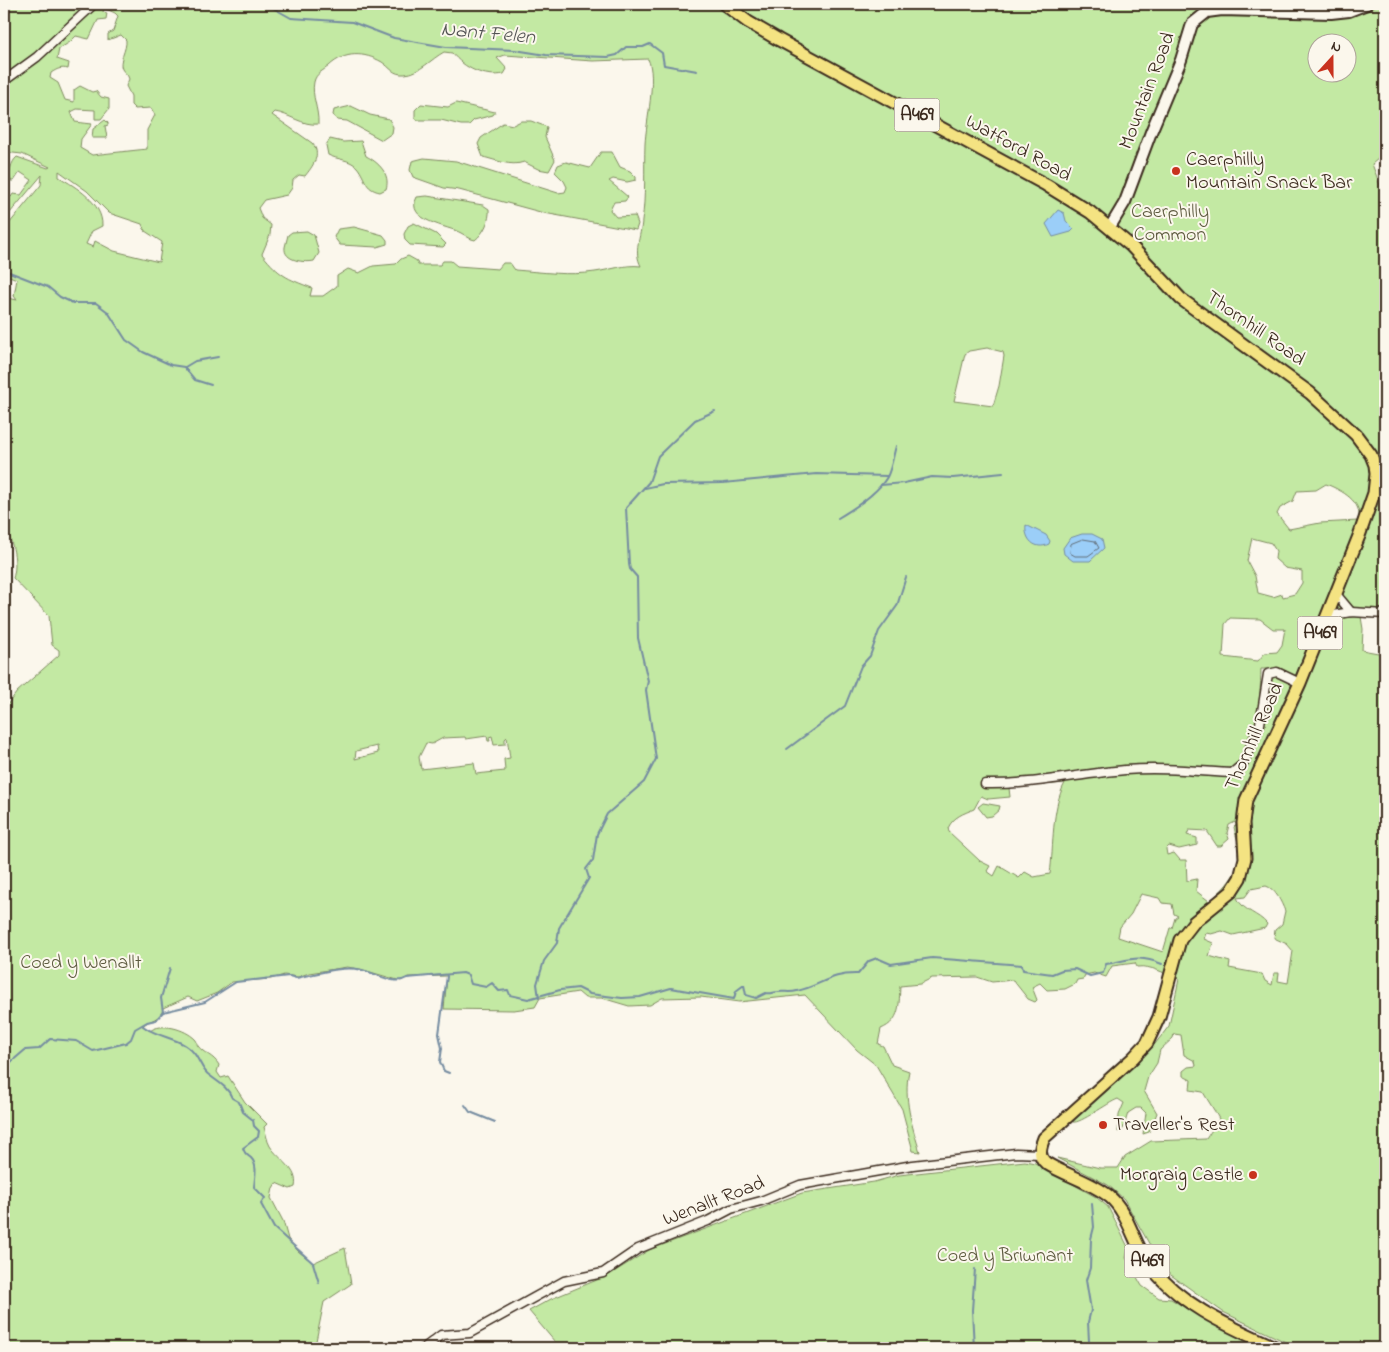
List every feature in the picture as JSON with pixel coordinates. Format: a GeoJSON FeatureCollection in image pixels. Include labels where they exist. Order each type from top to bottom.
{"type":"FeatureCollection","features":[{"type":"Feature","properties":{"kind":"main road","name":"Watford Road"},"geometry":{"type":"LineString","coordinates":[[724,4],[748,22],[779,40],[1046,185],[1090,212],[1110,227]]}},
{"type":"Feature","properties":{"kind":"main road","name":"Mountain Road"},"geometry":{"type":"LineString","coordinates":[[1110,227],[1125,202],[1181,60],[1192,24],[1199,16],[1207,12],[1222,10],[1317,14],[1348,11],[1368,4]]}},
{"type":"Feature","properties":{"kind":"main road","name":"Thornhill Road"},"geometry":{"type":"LineString","coordinates":[[1040,1154],[1044,1138],[1133,1058],[1147,1043],[1159,1017],[1180,940],[1194,922],[1231,892],[1240,878],[1245,858],[1243,823],[1246,800],[1300,683],[1336,594],[1374,493],[1376,474],[1371,455],[1356,435],[1310,393],[1181,299],[1110,227]]}},
{"type":"Feature","properties":{"kind":"main road","name":"A469"},"geometry":{"type":"LineString","coordinates":[[1040,1154],[1046,1163],[1098,1189],[1119,1206],[1146,1260],[1168,1284],[1206,1313],[1277,1348]]}},
{"type":"Feature","properties":{"kind":"street"},"geometry":{"type":"LineString","coordinates":[[4,81],[37,57],[94,4]]}},
{"type":"Feature","properties":{"kind":"street"},"geometry":{"type":"LineString","coordinates":[[1336,594],[1351,612]]}},
{"type":"Feature","properties":{"kind":"street"},"geometry":{"type":"LineString","coordinates":[[1327,616],[1351,612],[1385,614]]}},
{"type":"Feature","properties":{"kind":"street"},"geometry":{"type":"LineString","coordinates":[[984,784],[1027,784],[1142,769],[1192,769],[1232,773],[1243,764],[1260,724],[1268,674],[1276,672],[1300,683]]}},
{"type":"Feature","properties":{"kind":"street","name":"Wenallt Road"},"geometry":{"type":"LineString","coordinates":[[424,1348],[441,1335],[470,1333],[564,1281],[603,1273],[638,1249],[708,1221],[731,1209],[762,1201],[800,1185],[913,1165],[1016,1153],[1040,1154]]}},
{"type":"Feature","properties":{"kind":"green space"},"geometry":{"type":"Polygon","coordinates":[[[4,4],[1385,4],[1385,153],[1372,164],[1381,188],[1385,185],[1385,610],[1360,609],[1358,615],[1361,617],[1363,629],[1362,650],[1378,653],[1385,652],[1385,1348],[1298,1348],[1223,1312],[1168,1273],[1124,1199],[1108,1185],[1057,1158],[1100,1168],[1118,1168],[1125,1157],[1151,1141],[1206,1139],[1219,1119],[1203,1092],[1190,1090],[1191,1080],[1183,1076],[1183,1071],[1188,1067],[1196,1066],[1195,1061],[1184,1055],[1181,1035],[1174,1034],[1173,1038],[1160,1050],[1157,1063],[1148,1077],[1144,1091],[1157,1113],[1149,1132],[1143,1134],[1146,1113],[1141,1108],[1136,1108],[1128,1113],[1123,1129],[1118,1132],[1119,1115],[1124,1103],[1118,1099],[1081,1120],[1073,1122],[1072,1118],[1075,1115],[1118,1080],[1155,1044],[1169,1026],[1179,979],[1153,969],[1137,967],[1135,963],[1112,966],[1106,977],[1094,973],[1085,975],[1083,979],[1077,980],[1075,984],[1065,989],[1047,990],[1040,983],[1032,987],[1037,1000],[1035,1002],[1028,999],[1013,980],[992,982],[977,977],[932,978],[920,984],[900,986],[898,1011],[888,1026],[881,1029],[878,1044],[883,1046],[892,1065],[909,1071],[907,1081],[908,1102],[911,1122],[920,1152],[913,1151],[902,1109],[876,1065],[857,1050],[805,995],[739,1002],[701,997],[662,998],[650,1005],[629,1006],[602,998],[585,998],[578,992],[540,998],[535,1007],[514,1010],[444,1009],[447,976],[408,977],[401,981],[347,967],[309,973],[298,977],[284,975],[271,979],[232,982],[217,993],[197,1001],[188,997],[163,1008],[158,1017],[143,1026],[150,1031],[155,1028],[166,1027],[191,1035],[196,1040],[200,1049],[217,1062],[219,1065],[217,1072],[221,1078],[228,1076],[245,1102],[267,1124],[264,1127],[269,1144],[294,1175],[295,1187],[290,1189],[276,1183],[271,1198],[283,1221],[288,1239],[298,1251],[313,1263],[345,1248],[351,1284],[324,1302],[316,1341],[322,1348],[4,1348],[4,709],[17,692],[59,655],[59,650],[52,645],[49,616],[13,578],[15,566],[14,552],[10,538],[4,528],[4,297],[17,300],[14,296],[17,279],[4,274],[4,230],[41,185],[42,175],[4,220],[4,192],[11,197],[13,194],[21,195],[32,180],[20,172],[14,181],[11,181],[11,168],[17,157],[48,168],[50,167],[22,154],[4,152],[4,4]],[[104,8],[103,12],[107,13],[106,19],[98,20],[89,39],[76,36],[59,49],[57,59],[69,63],[68,69],[61,68],[55,70],[51,73],[50,78],[58,83],[65,100],[74,102],[74,90],[80,86],[92,92],[96,91],[101,97],[109,99],[109,109],[101,119],[95,119],[95,110],[77,109],[71,112],[75,122],[92,124],[81,139],[80,148],[92,155],[147,149],[147,130],[155,115],[151,108],[135,109],[131,105],[131,96],[126,86],[129,79],[121,66],[126,40],[121,35],[108,40],[108,34],[113,31],[118,16],[104,8]],[[444,52],[416,71],[405,74],[395,72],[382,62],[368,56],[355,55],[342,58],[335,61],[316,76],[313,87],[318,124],[301,122],[275,112],[272,115],[312,143],[315,147],[316,156],[305,176],[299,175],[293,180],[292,188],[287,195],[264,200],[258,208],[262,218],[271,225],[270,235],[262,254],[279,272],[312,288],[310,296],[323,296],[337,286],[337,276],[348,269],[359,273],[373,266],[396,264],[408,256],[417,261],[418,265],[440,265],[443,261],[451,261],[457,266],[498,269],[503,263],[510,263],[515,270],[576,274],[623,266],[641,266],[638,249],[643,212],[645,144],[651,88],[648,59],[593,61],[505,55],[497,58],[507,69],[504,74],[489,75],[475,71],[462,63],[452,53],[444,52]],[[59,171],[59,177],[87,197],[98,210],[102,226],[92,231],[86,244],[93,247],[95,241],[114,251],[159,262],[162,242],[145,231],[142,224],[109,213],[87,191],[59,171]],[[987,348],[969,351],[965,354],[954,401],[993,406],[999,386],[1003,352],[987,348]],[[1326,484],[1316,490],[1297,491],[1293,501],[1280,508],[1277,514],[1289,529],[1320,523],[1358,521],[1358,508],[1350,498],[1326,484]],[[1252,538],[1247,561],[1255,576],[1258,593],[1273,597],[1282,594],[1283,597],[1295,594],[1302,583],[1302,571],[1285,568],[1275,559],[1276,551],[1271,543],[1252,538]],[[1230,618],[1225,624],[1223,657],[1258,661],[1265,653],[1277,652],[1282,645],[1285,629],[1273,629],[1260,619],[1230,618]],[[1261,669],[1260,695],[1252,737],[1240,760],[1231,769],[1144,765],[1143,768],[1236,771],[1266,714],[1270,677],[1276,676],[1275,669],[1261,669]],[[487,736],[466,739],[465,737],[443,738],[432,744],[426,743],[419,757],[421,769],[474,763],[476,774],[505,771],[504,759],[510,758],[507,737],[505,744],[494,745],[492,736],[489,737],[490,741],[488,741],[487,736]],[[377,746],[356,751],[355,759],[378,753],[377,746]],[[1065,783],[1009,788],[1010,797],[988,799],[981,796],[974,809],[953,821],[948,828],[949,832],[980,861],[990,866],[987,871],[994,876],[999,866],[1019,878],[1025,872],[1034,877],[1050,874],[1055,816],[1060,793],[1065,783]],[[1235,822],[1229,825],[1227,833],[1229,839],[1221,846],[1217,846],[1207,831],[1189,830],[1187,835],[1197,838],[1197,845],[1179,849],[1169,846],[1166,849],[1167,855],[1174,853],[1180,860],[1186,860],[1187,881],[1197,879],[1196,891],[1209,901],[1232,878],[1238,863],[1240,855],[1234,827],[1236,825],[1235,822]],[[1266,886],[1251,889],[1245,897],[1237,898],[1243,906],[1267,924],[1265,928],[1233,935],[1222,931],[1211,934],[1206,933],[1204,939],[1213,943],[1209,956],[1230,962],[1229,968],[1262,974],[1265,981],[1272,985],[1274,973],[1279,973],[1278,981],[1288,983],[1293,951],[1287,944],[1274,938],[1275,930],[1282,924],[1285,911],[1278,896],[1266,886]],[[1141,894],[1131,914],[1120,927],[1118,937],[1163,952],[1170,928],[1172,928],[1175,918],[1178,916],[1174,914],[1172,904],[1162,903],[1159,898],[1141,894]]]}},
{"type":"Feature","properties":{"kind":"green space"},"geometry":{"type":"Polygon","coordinates":[[[456,103],[495,112],[493,115],[474,120],[469,125],[441,120],[418,120],[415,118],[415,110],[421,104],[448,107],[456,103]]]}},
{"type":"Feature","properties":{"kind":"green space"},"geometry":{"type":"Polygon","coordinates":[[[351,106],[370,115],[389,119],[393,127],[392,133],[382,140],[347,121],[337,120],[333,115],[334,110],[351,106]]]}},
{"type":"Feature","properties":{"kind":"green space"},"geometry":{"type":"Polygon","coordinates":[[[105,120],[108,123],[105,126],[107,138],[92,138],[93,129],[105,120]]]}},
{"type":"Feature","properties":{"kind":"green space"},"geometry":{"type":"Polygon","coordinates":[[[521,121],[531,121],[547,127],[545,137],[555,160],[549,171],[538,169],[524,162],[514,164],[483,157],[478,144],[481,138],[503,123],[513,125],[521,121]]]}},
{"type":"Feature","properties":{"kind":"green space"},"geometry":{"type":"Polygon","coordinates":[[[330,139],[343,142],[361,141],[366,156],[379,165],[385,174],[387,178],[386,189],[380,192],[375,191],[368,186],[354,164],[328,155],[326,145],[330,139]]]}},
{"type":"Feature","properties":{"kind":"green space"},"geometry":{"type":"Polygon","coordinates":[[[601,152],[612,152],[620,167],[630,171],[636,177],[636,180],[627,182],[613,179],[609,181],[628,197],[625,201],[614,202],[610,210],[616,217],[635,216],[638,224],[636,230],[544,213],[459,190],[444,188],[413,177],[410,170],[412,161],[424,158],[456,161],[558,193],[565,192],[567,187],[555,172],[558,165],[566,162],[590,168],[601,152]]]}},
{"type":"Feature","properties":{"kind":"green space"},"geometry":{"type":"Polygon","coordinates":[[[427,196],[483,205],[489,209],[484,230],[475,240],[422,217],[417,212],[415,205],[417,197],[427,196]]]}},
{"type":"Feature","properties":{"kind":"green space"},"geometry":{"type":"Polygon","coordinates":[[[414,223],[436,234],[446,244],[443,247],[410,245],[405,240],[404,234],[408,226],[414,223]]]}},
{"type":"Feature","properties":{"kind":"green space"},"geometry":{"type":"Polygon","coordinates":[[[354,227],[383,235],[387,240],[387,244],[377,247],[340,245],[334,237],[338,229],[354,227]]]}},
{"type":"Feature","properties":{"kind":"green space"},"geometry":{"type":"Polygon","coordinates":[[[307,231],[314,235],[319,253],[314,261],[305,262],[291,258],[285,252],[288,235],[292,232],[307,231]]]}},
{"type":"Feature","properties":{"kind":"green space"},"geometry":{"type":"Polygon","coordinates":[[[983,803],[1000,806],[999,810],[992,816],[986,817],[978,807],[983,803]]]}},
{"type":"Feature","properties":{"kind":"green space","name":"Coed y Briwnant"},"geometry":{"type":"Polygon","coordinates":[[[1025,1161],[1035,1163],[1096,1197],[1108,1207],[1128,1247],[1126,1258],[1142,1286],[1159,1298],[1171,1299],[1202,1318],[1261,1348],[560,1348],[529,1311],[551,1299],[609,1275],[649,1250],[802,1193],[874,1182],[899,1175],[1025,1161]]]}},
{"type":"Feature","properties":{"kind":"water"},"geometry":{"type":"Polygon","coordinates":[[[1058,210],[1064,213],[1066,221],[1074,229],[1071,232],[1053,237],[1046,224],[1058,210]]]}},
{"type":"Feature","properties":{"kind":"water"},"geometry":{"type":"Polygon","coordinates":[[[1026,525],[1046,535],[1050,541],[1049,544],[1044,546],[1035,545],[1027,535],[1026,525]]]}},
{"type":"Feature","properties":{"kind":"water"},"geometry":{"type":"Polygon","coordinates":[[[1082,534],[1092,534],[1102,539],[1104,548],[1090,561],[1073,561],[1064,554],[1063,548],[1070,538],[1082,534]]]}},
{"type":"Feature","properties":{"kind":"waterway","name":"Nant Felen"},"geometry":{"type":"LineString","coordinates":[[266,4],[291,18],[352,22],[394,38],[446,47],[515,50],[546,55],[608,57],[617,55],[626,47],[643,47],[650,44],[662,53],[664,65],[697,71]]}},
{"type":"Feature","properties":{"kind":"waterway"},"geometry":{"type":"LineString","coordinates":[[4,270],[48,287],[60,297],[73,303],[96,303],[108,312],[126,340],[143,352],[171,365],[184,367],[195,380],[211,385]]}},
{"type":"Feature","properties":{"kind":"waterway"},"geometry":{"type":"LineString","coordinates":[[185,367],[195,361],[218,357]]}},
{"type":"Feature","properties":{"kind":"waterway"},"geometry":{"type":"LineString","coordinates":[[539,998],[537,984],[544,961],[557,943],[559,928],[589,878],[586,869],[593,860],[597,834],[607,814],[644,782],[656,759],[646,690],[648,681],[638,638],[637,577],[630,569],[629,564],[626,508],[649,482],[658,456],[695,420],[715,411]]}},
{"type":"Feature","properties":{"kind":"waterway"},"geometry":{"type":"LineString","coordinates":[[838,518],[865,500],[883,483],[890,469],[896,446]]}},
{"type":"Feature","properties":{"kind":"waterway"},"geometry":{"type":"LineString","coordinates":[[881,485],[904,483],[932,477],[953,478],[1003,473]]}},
{"type":"Feature","properties":{"kind":"waterway"},"geometry":{"type":"LineString","coordinates":[[645,488],[663,484],[723,483],[816,474],[887,476]]}},
{"type":"Feature","properties":{"kind":"waterway"},"geometry":{"type":"LineString","coordinates":[[787,749],[845,706],[861,666],[870,656],[879,631],[897,606],[906,577]]}},
{"type":"Feature","properties":{"kind":"waterway"},"geometry":{"type":"LineString","coordinates":[[4,1068],[25,1050],[39,1049],[50,1039],[76,1041],[93,1051],[126,1043],[131,1039],[135,1029],[147,1022],[156,1020],[163,1012],[205,1002],[236,982],[289,976],[296,978],[338,969],[362,970],[396,981],[407,978],[463,973],[468,975],[471,984],[486,987],[492,983],[499,991],[508,990],[510,995],[528,999],[560,990],[578,988],[590,994],[622,998],[640,997],[671,988],[734,999],[736,991],[744,985],[746,995],[756,998],[766,993],[794,992],[840,976],[858,974],[869,961],[877,958],[891,964],[932,958],[1022,965],[1023,970],[1052,974],[1062,970],[1075,969],[1090,976],[1103,973],[1106,964],[1128,960],[1146,959],[1162,964]]}},
{"type":"Feature","properties":{"kind":"waterway"},"geometry":{"type":"LineString","coordinates":[[163,1012],[161,998],[170,968]]}},
{"type":"Feature","properties":{"kind":"waterway"},"geometry":{"type":"LineString","coordinates":[[447,976],[439,1034],[442,1048],[440,1062],[444,1071],[449,1073]]}},
{"type":"Feature","properties":{"kind":"waterway"},"geometry":{"type":"LineString","coordinates":[[143,1026],[190,1048],[203,1069],[225,1088],[232,1098],[239,1102],[243,1112],[253,1120],[254,1126],[259,1131],[258,1137],[243,1148],[255,1164],[254,1187],[265,1198],[261,1204],[274,1228],[313,1263],[319,1283]]}},
{"type":"Feature","properties":{"kind":"waterway"},"geometry":{"type":"LineString","coordinates":[[465,1105],[470,1112],[495,1122]]}},
{"type":"Feature","properties":{"kind":"waterway"},"geometry":{"type":"LineString","coordinates":[[1089,1341],[1088,1322],[1091,1310],[1086,1280],[1090,1268],[1091,1239],[1094,1227],[1092,1204]]}},
{"type":"Feature","properties":{"kind":"waterway"},"geometry":{"type":"LineString","coordinates":[[974,1348],[972,1310],[975,1269]]}},
{"type":"Feature","properties":{"kind":"place","name":"Caerphilly Mountain Snack Bar"},"geometry":{"type":"Point","coordinates":[1176,171]}},
{"type":"Feature","properties":{"kind":"place","name":"Traveller's Rest"},"geometry":{"type":"Point","coordinates":[1103,1125]}},
{"type":"Feature","properties":{"kind":"place","name":"Morgraig Castle"},"geometry":{"type":"Point","coordinates":[1253,1175]}},
{"type":"Feature","properties":{"kind":"park label","name":"Caerphilly Common"},"geometry":{"type":"Point","coordinates":[1170,224]}},
{"type":"Feature","properties":{"kind":"park label","name":"Coed y Wenallt"},"geometry":{"type":"Point","coordinates":[81,963]}}]}
